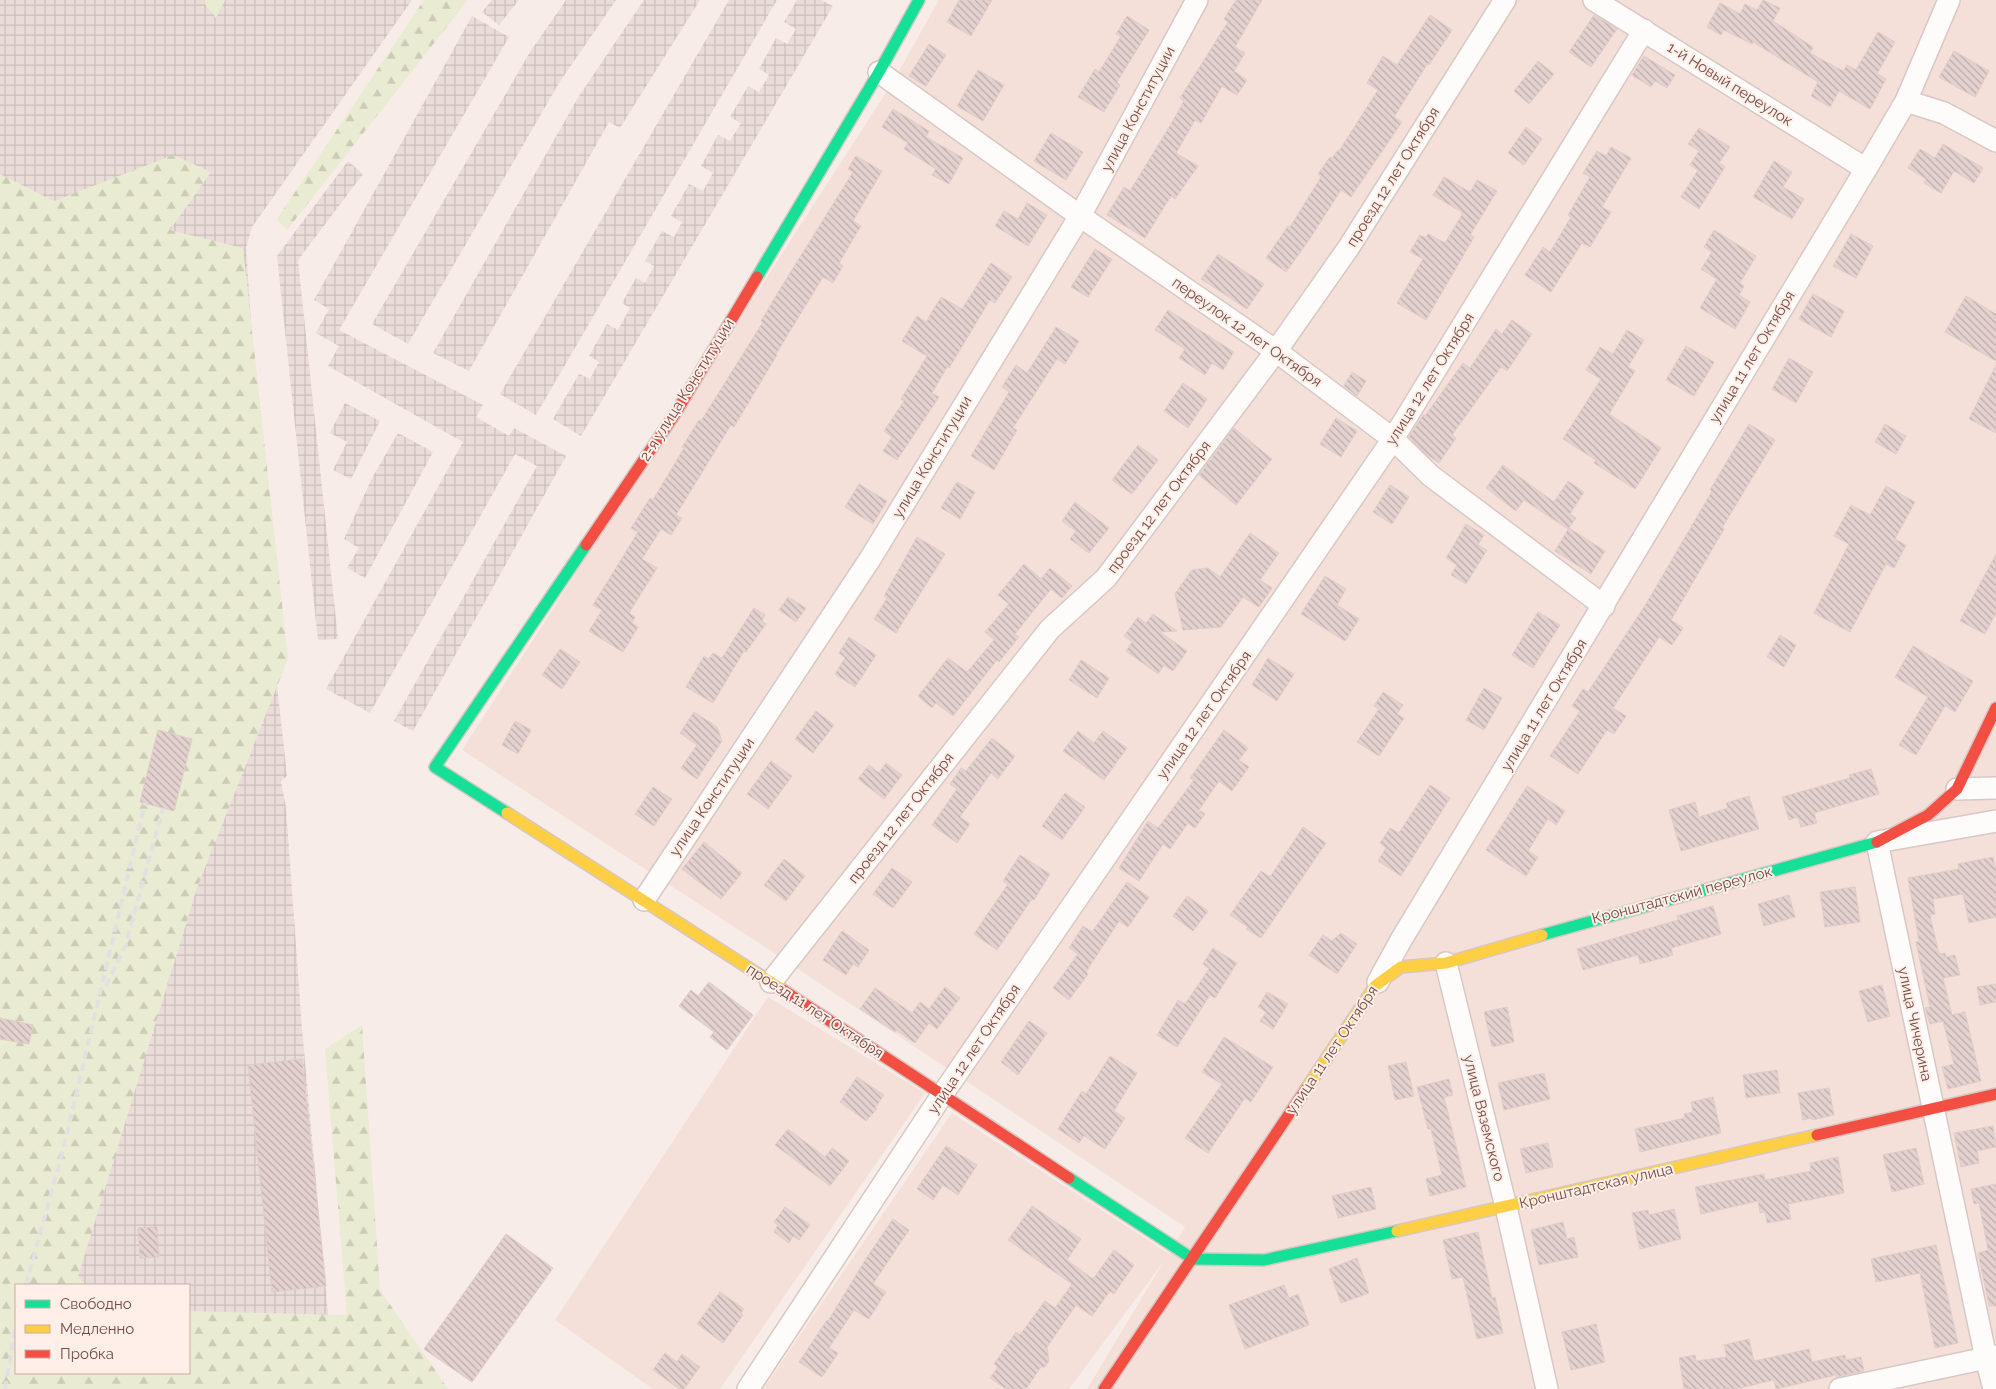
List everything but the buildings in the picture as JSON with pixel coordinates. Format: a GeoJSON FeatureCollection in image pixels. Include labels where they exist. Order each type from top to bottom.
{"type":"FeatureCollection","features":[{"type":"Feature","properties":{"kind":"street","name":"2-я улица Конституции"},"geometry":{"type":"LineString","coordinates":[[435,767],[675,414],[879,72],[919,0]]}},
{"type":"Feature","properties":{"kind":"street","name":"улица Конституции"},"geometry":{"type":"LineString","coordinates":[[644,900],[870,559],[1080,216],[1197,0]]}},
{"type":"Feature","properties":{"kind":"street","name":"проезд 12 лет Октября"},"geometry":{"type":"LineString","coordinates":[[771,982],[1050,629],[1106,578],[1276,351],[1348,247],[1505,0]]}},
{"type":"Feature","properties":{"kind":"street","name":"1-й Новый переулок"},"geometry":{"type":"LineString","coordinates":[[1594,0],[1866,169]]}},
{"type":"Feature","properties":{"kind":"street","name":"улица 11 лет Октября"},"geometry":{"type":"LineString","coordinates":[[1104,1389],[1375,986],[1906,101],[1949,0]]}},
{"type":"Feature","properties":{"kind":"street","name":"улица 12 лет Октября"},"geometry":{"type":"LineString","coordinates":[[748,1389],[942,1094],[1394,439],[1644,30]]}},
{"type":"Feature","properties":{"kind":"street","name":"переулок 12 лет Октября"},"geometry":{"type":"LineString","coordinates":[[879,72],[1080,216],[1276,351],[1394,439],[1431,476],[1604,606]]}},
{"type":"Feature","properties":{"kind":"street"},"geometry":{"type":"LineString","coordinates":[[1906,101],[1944,113],[1996,141]]}},
{"type":"Feature","properties":{"kind":"street"},"geometry":{"type":"LineString","coordinates":[[1877,842],[1928,815],[1957,789],[1996,708]]}},
{"type":"Feature","properties":{"kind":"street","name":"проезд 11 лет Октября"},"geometry":{"type":"LineString","coordinates":[[435,767],[771,982],[1193,1259]]}},
{"type":"Feature","properties":{"kind":"street"},"geometry":{"type":"LineString","coordinates":[[1957,789],[1996,788]]}},
{"type":"Feature","properties":{"kind":"street","name":"Кронштадтский переулок"},"geometry":{"type":"LineString","coordinates":[[1375,986],[1401,967],[1446,963],[1598,918],[1877,842],[1996,821]]}},
{"type":"Feature","properties":{"kind":"street","name":"улица Чичерина"},"geometry":{"type":"LineString","coordinates":[[1877,842],[1933,1108],[1991,1357],[1994,1389]]}},
{"type":"Feature","properties":{"kind":"street","name":"улица Вяземского"},"geometry":{"type":"LineString","coordinates":[[1446,963],[1506,1207],[1547,1389]]}},
{"type":"Feature","properties":{"kind":"street","name":"Кронштадтская улица"},"geometry":{"type":"LineString","coordinates":[[1193,1259],[1264,1260],[1506,1207],[1996,1094]]}},
{"type":"Feature","properties":{"kind":"street"},"geometry":{"type":"LineString","coordinates":[[1840,1389],[1991,1357]]}},
{"type":"Feature","properties":{"kind":"shaded area"},"geometry":{"type":"Polygon","coordinates":[[[0,0],[412,0],[252,227],[246,248],[276,675],[287,776],[281,781],[286,808],[302,1029],[335,1389],[0,1389],[0,0]]]}},
{"type":"Feature","properties":{"kind":"shaded area"},"geometry":{"type":"Polygon","coordinates":[[[492,0],[519,0],[499,25],[482,12],[492,0]]]}},
{"type":"Feature","properties":{"kind":"shaded area"},"geometry":{"type":"Polygon","coordinates":[[[566,0],[616,0],[559,83],[408,344],[372,324],[530,52],[566,0]]]}},
{"type":"Feature","properties":{"kind":"shaded area"},"geometry":{"type":"Polygon","coordinates":[[[644,0],[700,0],[620,128],[609,122],[469,371],[433,353],[579,96],[644,0]]]}},
{"type":"Feature","properties":{"kind":"shaded area"},"geometry":{"type":"Polygon","coordinates":[[[729,0],[777,0],[536,415],[500,394],[729,0]]]}},
{"type":"Feature","properties":{"kind":"shaded area"},"geometry":{"type":"Polygon","coordinates":[[[797,0],[821,0],[833,6],[581,436],[553,419],[579,374],[590,379],[599,362],[589,356],[607,324],[618,330],[630,308],[622,303],[636,278],[645,283],[654,266],[645,261],[662,231],[674,237],[682,222],[671,216],[689,184],[703,191],[713,173],[701,166],[718,135],[730,141],[741,123],[730,117],[748,86],[759,92],[769,75],[759,69],[776,38],[787,44],[796,29],[784,22],[797,0]]]}},
{"type":"Feature","properties":{"kind":"shaded area"},"geometry":{"type":"Polygon","coordinates":[[[939,0],[1996,0],[1996,1389],[1087,1389],[1164,1261],[1069,1389],[763,1389],[952,1113],[1169,1254],[1185,1227],[762,945],[462,750],[894,80],[939,0]]]}},
{"type":"Feature","properties":{"kind":"shaded area"},"geometry":{"type":"Polygon","coordinates":[[[472,16],[509,37],[339,330],[483,405],[476,417],[509,436],[514,428],[566,456],[413,731],[394,721],[537,466],[515,454],[370,713],[326,689],[463,442],[328,366],[339,346],[316,333],[329,309],[314,300],[472,16]]]}},
{"type":"Feature","properties":{"kind":"shaded area"},"geometry":{"type":"Polygon","coordinates":[[[348,161],[363,174],[298,260],[338,639],[318,640],[277,256],[348,161]]]}},
{"type":"Feature","properties":{"kind":"shaded area"},"geometry":{"type":"Polygon","coordinates":[[[345,403],[380,421],[351,479],[333,470],[347,442],[330,433],[345,403]]]}},
{"type":"Feature","properties":{"kind":"shaded area"},"geometry":{"type":"Polygon","coordinates":[[[398,433],[433,452],[365,578],[347,568],[359,548],[344,539],[372,478],[398,433]]]}},
{"type":"Feature","properties":{"kind":"shaded area"},"geometry":{"type":"Polygon","coordinates":[[[768,997],[925,1093],[720,1389],[653,1389],[555,1320],[768,997]]]}},
{"type":"Feature","properties":{"kind":"green space"},"geometry":{"type":"Polygon","coordinates":[[[205,0],[225,0],[216,18],[204,3],[205,0]]]}},
{"type":"Feature","properties":{"kind":"green space"},"geometry":{"type":"Polygon","coordinates":[[[424,0],[468,0],[287,230],[277,219],[424,0]]]}},
{"type":"Feature","properties":{"kind":"green space"},"geometry":{"type":"Polygon","coordinates":[[[173,155],[211,172],[170,230],[243,248],[288,659],[197,888],[78,1277],[85,1284],[15,1284],[15,1374],[190,1374],[190,1311],[347,1315],[325,1049],[362,1025],[380,1290],[448,1389],[0,1389],[0,174],[54,201],[173,155]]]}},
{"type":"Feature","properties":{"kind":"railway"},"geometry":{"type":"LineString","coordinates":[[26,1284],[62,1154],[145,803]]}},
{"type":"Feature","properties":{"kind":"railway"},"geometry":{"type":"LineString","coordinates":[[106,986],[126,944],[163,808]]}},
{"type":"Feature","properties":{"kind":"railway"},"geometry":{"type":"LineString","coordinates":[[5,1389],[15,1329]]}},
{"type":"Feature","properties":{"kind":"traffic: fast"},"geometry":{"type":"LineString","coordinates":[[757,277],[879,72],[919,0]]}},
{"type":"Feature","properties":{"kind":"traffic: fast"},"geometry":{"type":"LineString","coordinates":[[507,813],[435,767],[586,545]]}},
{"type":"Feature","properties":{"kind":"traffic: fast"},"geometry":{"type":"LineString","coordinates":[[1542,935],[1877,842]]}},
{"type":"Feature","properties":{"kind":"traffic: fast"},"geometry":{"type":"LineString","coordinates":[[1069,1178],[1193,1259]]}},
{"type":"Feature","properties":{"kind":"traffic: fast"},"geometry":{"type":"LineString","coordinates":[[1193,1259],[1264,1260],[1397,1231]]}},
{"type":"Feature","properties":{"kind":"traffic: slow"},"geometry":{"type":"LineString","coordinates":[[507,813],[783,990]]}},
{"type":"Feature","properties":{"kind":"traffic: slow"},"geometry":{"type":"LineString","coordinates":[[1306,1089],[1375,986],[1401,967],[1446,963],[1542,935]]}},
{"type":"Feature","properties":{"kind":"traffic: slow"},"geometry":{"type":"LineString","coordinates":[[1397,1231],[1817,1135]]}},
{"type":"Feature","properties":{"kind":"traffic: jam"},"geometry":{"type":"LineString","coordinates":[[586,545],[675,414],[757,277]]}},
{"type":"Feature","properties":{"kind":"traffic: jam"},"geometry":{"type":"LineString","coordinates":[[1877,842],[1928,815],[1957,789],[1996,708]]}},
{"type":"Feature","properties":{"kind":"traffic: jam"},"geometry":{"type":"LineString","coordinates":[[783,990],[1069,1178]]}},
{"type":"Feature","properties":{"kind":"traffic: jam"},"geometry":{"type":"LineString","coordinates":[[1104,1389],[1306,1089]]}},
{"type":"Feature","properties":{"kind":"traffic: jam"},"geometry":{"type":"LineString","coordinates":[[1817,1135],[1996,1094]]}}]}
